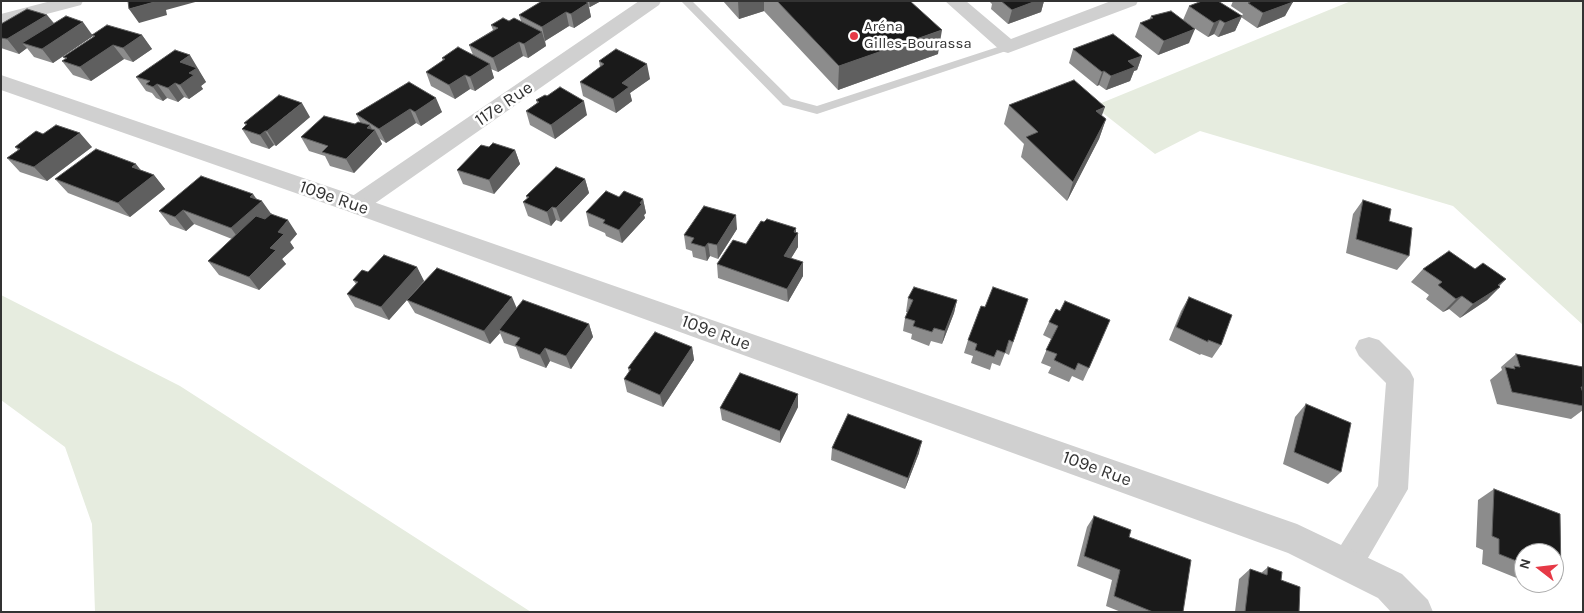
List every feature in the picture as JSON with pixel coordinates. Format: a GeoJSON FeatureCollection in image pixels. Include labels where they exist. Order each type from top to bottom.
{"type":"FeatureCollection","features":[{"type":"Feature","properties":{"kind":"street"},"geometry":{"type":"LineString","coordinates":[[1,20],[74,1]]}},
{"type":"Feature","properties":{"kind":"street","name":"117e Rue"},"geometry":{"type":"LineString","coordinates":[[356,205],[652,1]]}},
{"type":"Feature","properties":{"kind":"street"},"geometry":{"type":"LineString","coordinates":[[954,1],[1008,47],[1129,1]]}},
{"type":"Feature","properties":{"kind":"street","name":"109e Rue"},"geometry":{"type":"LineString","coordinates":[[1,82],[356,205],[1297,540],[1390,586],[1416,612]]}},
{"type":"Feature","properties":{"kind":"street"},"geometry":{"type":"LineString","coordinates":[[1347,564],[1393,489],[1400,379],[1369,348]]}},
{"type":"Feature","properties":{"kind":"lane"},"geometry":{"type":"LineString","coordinates":[[686,1],[787,102],[817,110],[1008,47]]}},
{"type":"Feature","properties":{"kind":"shaded area"},"geometry":{"type":"Polygon","coordinates":[[[1351,1],[1583,1],[1583,325],[1453,206],[1200,131],[1155,154],[1094,106],[1351,1]]]}},
{"type":"Feature","properties":{"kind":"shaded area"},"geometry":{"type":"Polygon","coordinates":[[[1,295],[180,386],[531,612],[95,612],[92,524],[65,447],[1,400],[1,295]]]}},
{"type":"Feature","properties":{"kind":"building"},"geometry":{"type":"Polygon","coordinates":[[[128,1],[158,1],[129,9],[128,1]]]}},
{"type":"Feature","properties":{"kind":"building"},"geometry":{"type":"Polygon","coordinates":[[[542,1],[585,1],[588,3],[571,14],[566,12],[542,27],[519,15],[542,1]]]}},
{"type":"Feature","properties":{"kind":"building"},"geometry":{"type":"Polygon","coordinates":[[[777,1],[910,1],[942,30],[839,66],[777,1]]]}},
{"type":"Feature","properties":{"kind":"building"},"geometry":{"type":"Polygon","coordinates":[[[1001,1],[1036,1],[1012,10],[1001,1]]]}},
{"type":"Feature","properties":{"kind":"building"},"geometry":{"type":"Polygon","coordinates":[[[1202,1],[1218,1],[1242,16],[1225,23],[1220,20],[1214,23],[1189,6],[1202,1]]]}},
{"type":"Feature","properties":{"kind":"building"},"geometry":{"type":"Polygon","coordinates":[[[1252,1],[1293,2],[1263,13],[1248,3],[1252,1]]]}},
{"type":"Feature","properties":{"kind":"building"},"geometry":{"type":"Polygon","coordinates":[[[27,9],[47,15],[7,39],[1,38],[1,24],[27,9]]]}},
{"type":"Feature","properties":{"kind":"building"},"geometry":{"type":"Polygon","coordinates":[[[1171,11],[1195,29],[1164,41],[1140,23],[1153,18],[1151,16],[1171,11]]]}},
{"type":"Feature","properties":{"kind":"building"},"geometry":{"type":"Polygon","coordinates":[[[66,16],[83,22],[42,49],[22,43],[66,16]]]}},
{"type":"Feature","properties":{"kind":"building"},"geometry":{"type":"Polygon","coordinates":[[[503,18],[509,21],[514,18],[542,32],[524,44],[519,42],[493,58],[469,45],[498,28],[491,25],[503,18]]]}},
{"type":"Feature","properties":{"kind":"building"},"geometry":{"type":"Polygon","coordinates":[[[107,25],[142,35],[123,48],[113,45],[80,67],[62,61],[67,58],[63,57],[95,36],[92,35],[107,25]]]}},
{"type":"Feature","properties":{"kind":"building"},"geometry":{"type":"Polygon","coordinates":[[[1113,34],[1142,56],[1128,61],[1135,67],[1111,76],[1104,71],[1102,72],[1073,49],[1113,34]]]}},
{"type":"Feature","properties":{"kind":"building"},"geometry":{"type":"Polygon","coordinates":[[[458,47],[490,64],[470,77],[465,75],[449,85],[426,72],[445,59],[442,58],[458,47]]]}},
{"type":"Feature","properties":{"kind":"building"},"geometry":{"type":"Polygon","coordinates":[[[616,49],[647,64],[622,83],[629,87],[613,99],[580,82],[604,64],[599,61],[616,49]]]}},
{"type":"Feature","properties":{"kind":"building"},"geometry":{"type":"Polygon","coordinates":[[[175,50],[190,55],[180,62],[197,68],[189,73],[194,75],[180,85],[175,83],[168,88],[157,84],[153,87],[146,84],[150,81],[136,77],[175,50]]]}},
{"type":"Feature","properties":{"kind":"building"},"geometry":{"type":"Polygon","coordinates":[[[1074,80],[1105,107],[1096,111],[1106,119],[1073,182],[1026,137],[1038,132],[1009,105],[1074,80]]]}},
{"type":"Feature","properties":{"kind":"building"},"geometry":{"type":"Polygon","coordinates":[[[409,82],[436,98],[415,112],[410,109],[379,129],[356,114],[409,82]]]}},
{"type":"Feature","properties":{"kind":"building"},"geometry":{"type":"Polygon","coordinates":[[[560,87],[584,101],[551,125],[526,111],[539,102],[536,100],[545,95],[547,96],[560,87]]]}},
{"type":"Feature","properties":{"kind":"building"},"geometry":{"type":"Polygon","coordinates":[[[279,95],[302,103],[260,135],[242,129],[247,124],[244,123],[279,95]]]}},
{"type":"Feature","properties":{"kind":"building"},"geometry":{"type":"Polygon","coordinates":[[[324,116],[355,124],[358,122],[370,125],[367,128],[375,130],[346,159],[322,152],[328,146],[301,137],[324,116]]]}},
{"type":"Feature","properties":{"kind":"building"},"geometry":{"type":"Polygon","coordinates":[[[56,125],[80,133],[34,167],[7,158],[20,149],[15,147],[36,131],[43,134],[56,125]]]}},
{"type":"Feature","properties":{"kind":"building"},"geometry":{"type":"Polygon","coordinates":[[[493,143],[515,150],[489,180],[457,170],[481,145],[489,147],[493,143]]]}},
{"type":"Feature","properties":{"kind":"building"},"geometry":{"type":"Polygon","coordinates":[[[96,149],[136,164],[132,167],[154,175],[118,203],[55,179],[96,149]]]}},
{"type":"Feature","properties":{"kind":"building"},"geometry":{"type":"Polygon","coordinates":[[[556,167],[585,179],[556,208],[552,207],[547,212],[523,202],[529,197],[526,196],[556,167]]]}},
{"type":"Feature","properties":{"kind":"building"},"geometry":{"type":"Polygon","coordinates":[[[201,176],[253,194],[250,197],[262,201],[231,228],[183,210],[175,217],[159,211],[201,176]]]}},
{"type":"Feature","properties":{"kind":"building"},"geometry":{"type":"Polygon","coordinates":[[[606,191],[619,197],[624,191],[643,199],[640,203],[642,204],[619,230],[603,223],[605,220],[586,212],[606,191]]]}},
{"type":"Feature","properties":{"kind":"building"},"geometry":{"type":"Polygon","coordinates":[[[1363,200],[1391,209],[1389,221],[1412,228],[1409,256],[1356,239],[1363,200]]]}},
{"type":"Feature","properties":{"kind":"building"},"geometry":{"type":"Polygon","coordinates":[[[704,206],[736,215],[717,245],[708,243],[705,247],[691,243],[694,238],[684,235],[704,206]]]}},
{"type":"Feature","properties":{"kind":"building"},"geometry":{"type":"Polygon","coordinates":[[[271,214],[288,220],[278,232],[284,234],[270,248],[276,250],[249,277],[208,261],[256,216],[265,219],[271,214]]]}},
{"type":"Feature","properties":{"kind":"building"},"geometry":{"type":"Polygon","coordinates":[[[767,219],[796,228],[794,232],[798,233],[784,256],[803,262],[787,289],[717,264],[733,240],[746,244],[761,221],[764,222],[767,219]]]}},
{"type":"Feature","properties":{"kind":"building"},"geometry":{"type":"Polygon","coordinates":[[[1449,251],[1475,269],[1483,263],[1506,279],[1498,285],[1500,287],[1473,304],[1462,296],[1456,299],[1438,285],[1442,282],[1423,269],[1449,251]]]}},
{"type":"Feature","properties":{"kind":"building"},"geometry":{"type":"Polygon","coordinates":[[[384,255],[417,267],[381,307],[347,294],[358,282],[353,280],[362,270],[368,272],[384,255]]]}},
{"type":"Feature","properties":{"kind":"building"},"geometry":{"type":"Polygon","coordinates":[[[437,268],[512,297],[484,331],[407,300],[437,268]]]}},
{"type":"Feature","properties":{"kind":"building"},"geometry":{"type":"Polygon","coordinates":[[[914,287],[957,300],[945,331],[934,328],[932,332],[913,326],[915,321],[905,318],[913,300],[908,298],[914,287]]]}},
{"type":"Feature","properties":{"kind":"building"},"geometry":{"type":"Polygon","coordinates":[[[993,287],[1028,299],[1013,342],[1009,340],[1005,353],[997,350],[994,357],[975,350],[977,344],[968,340],[981,306],[985,307],[993,287]]]}},
{"type":"Feature","properties":{"kind":"building"},"geometry":{"type":"Polygon","coordinates":[[[1189,297],[1232,315],[1221,345],[1208,340],[1208,342],[1176,327],[1189,297]]]}},
{"type":"Feature","properties":{"kind":"building"},"geometry":{"type":"Polygon","coordinates":[[[523,300],[589,324],[566,356],[545,348],[540,355],[515,345],[520,338],[499,330],[523,300]]]}},
{"type":"Feature","properties":{"kind":"building"},"geometry":{"type":"Polygon","coordinates":[[[1065,301],[1110,320],[1089,368],[1078,363],[1075,370],[1054,360],[1057,354],[1046,350],[1058,326],[1049,322],[1056,309],[1060,311],[1065,301]]]}},
{"type":"Feature","properties":{"kind":"building"},"geometry":{"type":"Polygon","coordinates":[[[655,332],[692,347],[660,395],[624,379],[631,369],[628,368],[655,332]]]}},
{"type":"Feature","properties":{"kind":"building"},"geometry":{"type":"Polygon","coordinates":[[[1516,354],[1583,367],[1583,387],[1581,387],[1583,406],[1512,392],[1505,367],[1515,369],[1514,366],[1520,367],[1516,354]]]}},
{"type":"Feature","properties":{"kind":"building"},"geometry":{"type":"Polygon","coordinates":[[[740,373],[798,394],[780,431],[720,408],[740,373]]]}},
{"type":"Feature","properties":{"kind":"building"},"geometry":{"type":"Polygon","coordinates":[[[1306,404],[1351,423],[1341,472],[1294,452],[1306,404]]]}},
{"type":"Feature","properties":{"kind":"building"},"geometry":{"type":"Polygon","coordinates":[[[848,414],[922,441],[908,478],[832,448],[848,414]]]}},
{"type":"Feature","properties":{"kind":"building"},"geometry":{"type":"Polygon","coordinates":[[[1494,489],[1560,514],[1560,543],[1514,543],[1514,560],[1499,554],[1499,539],[1492,536],[1494,489]]]}},
{"type":"Feature","properties":{"kind":"building"},"geometry":{"type":"Polygon","coordinates":[[[1094,516],[1131,530],[1129,537],[1191,560],[1183,612],[1153,612],[1114,596],[1120,570],[1084,556],[1094,516]]]}},
{"type":"Feature","properties":{"kind":"building"},"geometry":{"type":"Polygon","coordinates":[[[1268,567],[1282,572],[1281,580],[1300,587],[1299,612],[1245,612],[1250,569],[1267,575],[1268,567]]]}},
{"type":"Feature","properties":{"kind":"place","name":"Aréna Gilles-Bourassa"},"geometry":{"type":"Point","coordinates":[854,36]}}]}
